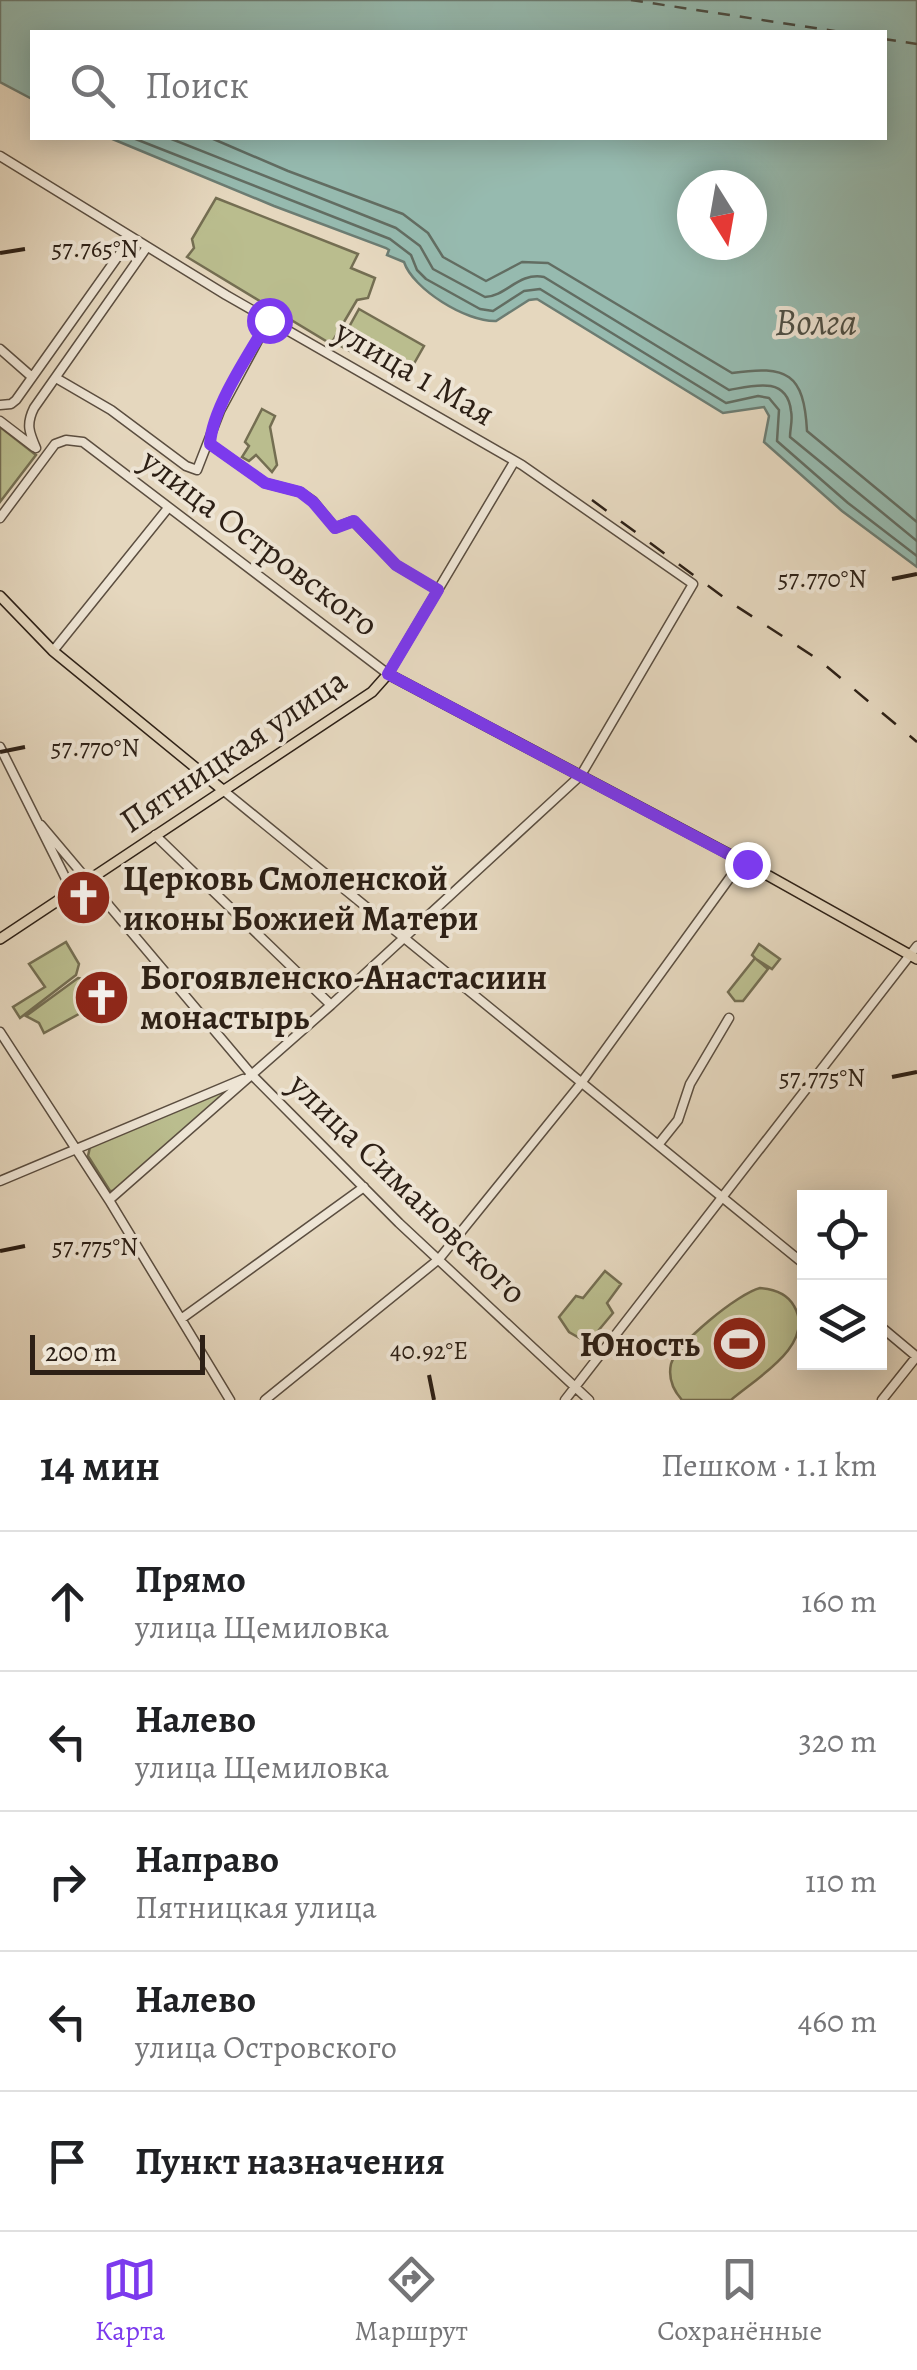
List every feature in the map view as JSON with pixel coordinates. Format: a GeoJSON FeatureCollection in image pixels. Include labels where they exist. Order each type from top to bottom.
{"type":"FeatureCollection","features":[{"type":"Feature","properties":{"kind":"main road"},"geometry":{"type":"LineString","coordinates":[[0,596],[53,651],[224,791]]}},
{"type":"Feature","properties":{"kind":"main road","name":"улица Островского"},"geometry":{"type":"LineString","coordinates":[[388,674],[915,953]]}},
{"type":"Feature","properties":{"kind":"main road","name":"Пятницкая улица"},"geometry":{"type":"LineString","coordinates":[[0,938],[372,692],[388,674]]}},
{"type":"Feature","properties":{"kind":"street","name":"улица 1 Мая"},"geometry":{"type":"LineString","coordinates":[[0,156],[131,238],[514,462],[693,584],[580,776]]}},
{"type":"Feature","properties":{"kind":"street"},"geometry":{"type":"LineString","coordinates":[[0,404],[11,404],[131,238]]}},
{"type":"Feature","properties":{"kind":"street"},"geometry":{"type":"LineString","coordinates":[[36,448],[28,420],[147,247]]}},
{"type":"Feature","properties":{"kind":"street"},"geometry":{"type":"LineString","coordinates":[[0,349],[33,376],[53,381],[111,410],[186,466],[197,470],[220,411],[269,320]]}},
{"type":"Feature","properties":{"kind":"street"},"geometry":{"type":"LineString","coordinates":[[0,420],[46,455],[0,518]]}},
{"type":"Feature","properties":{"kind":"street","name":"улица Островского"},"geometry":{"type":"LineString","coordinates":[[46,455],[55,444],[66,440],[83,442],[388,674]]}},
{"type":"Feature","properties":{"kind":"street"},"geometry":{"type":"LineString","coordinates":[[210,444],[265,483],[300,492],[335,528],[354,521],[396,565],[438,590]]}},
{"type":"Feature","properties":{"kind":"street","name":"Пятницкая улица"},"geometry":{"type":"LineString","coordinates":[[388,674],[514,462]]}},
{"type":"Feature","properties":{"kind":"street"},"geometry":{"type":"LineString","coordinates":[[53,651],[168,508]]}},
{"type":"Feature","properties":{"kind":"street","name":"улица Симановского"},"geometry":{"type":"LineString","coordinates":[[0,747],[71,889]]}},
{"type":"Feature","properties":{"kind":"street"},"geometry":{"type":"LineString","coordinates":[[110,1200],[331,1005],[580,776]]}},
{"type":"Feature","properties":{"kind":"street"},"geometry":{"type":"LineString","coordinates":[[224,791],[797,1258]]}},
{"type":"Feature","properties":{"kind":"street","name":"улица Симановского"},"geometry":{"type":"LineString","coordinates":[[41,825],[252,1075],[589,1400]]}},
{"type":"Feature","properties":{"kind":"street"},"geometry":{"type":"LineString","coordinates":[[155,835],[331,1005]]}},
{"type":"Feature","properties":{"kind":"street"},"geometry":{"type":"LineString","coordinates":[[265,1400],[439,1259],[582,1081],[742,861]]}},
{"type":"Feature","properties":{"kind":"street"},"geometry":{"type":"LineString","coordinates":[[565,1400],[915,953]]}},
{"type":"Feature","properties":{"kind":"street"},"geometry":{"type":"LineString","coordinates":[[658,1145],[678,1120],[690,1084],[729,1018]]}},
{"type":"Feature","properties":{"kind":"street"},"geometry":{"type":"LineString","coordinates":[[0,1032],[110,1200],[230,1400]]}},
{"type":"Feature","properties":{"kind":"street"},"geometry":{"type":"LineString","coordinates":[[0,1181],[252,1075]]}},
{"type":"Feature","properties":{"kind":"street"},"geometry":{"type":"LineString","coordinates":[[181,1319],[364,1187]]}},
{"type":"Feature","properties":{"kind":"street"},"geometry":{"type":"LineString","coordinates":[[882,1400],[917,1357],[887,1332]]}},
{"type":"Feature","properties":{"kind":"green space"},"geometry":{"type":"Polygon","coordinates":[[[216,198],[358,254],[351,268],[375,278],[368,298],[357,300],[331,344],[187,257],[194,248],[192,239],[216,198]]]}},
{"type":"Feature","properties":{"kind":"green space"},"geometry":{"type":"Polygon","coordinates":[[[359,309],[424,346],[404,381],[339,345],[359,309]]]}},
{"type":"Feature","properties":{"kind":"green space"},"geometry":{"type":"Polygon","coordinates":[[[262,409],[275,416],[270,427],[277,465],[272,472],[256,455],[249,461],[242,457],[262,409]]]}},
{"type":"Feature","properties":{"kind":"green space"},"geometry":{"type":"Polygon","coordinates":[[[0,427],[36,455],[0,502],[0,427]]]}},
{"type":"Feature","properties":{"kind":"green space"},"geometry":{"type":"Polygon","coordinates":[[[66,942],[79,964],[76,975],[20,1018],[13,1007],[45,987],[29,964],[66,942]]]}},
{"type":"Feature","properties":{"kind":"green space"},"geometry":{"type":"Polygon","coordinates":[[[759,944],[780,959],[772,969],[756,959],[768,969],[743,1001],[735,1001],[728,992],[755,958],[752,955],[759,944]]]}},
{"type":"Feature","properties":{"kind":"green space"},"geometry":{"type":"Polygon","coordinates":[[[78,978],[88,980],[99,1003],[44,1033],[39,1023],[26,1016],[78,978]]]}},
{"type":"Feature","properties":{"kind":"green space"},"geometry":{"type":"Polygon","coordinates":[[[227,1088],[230,1092],[115,1191],[110,1191],[88,1156],[90,1147],[227,1088]]]}},
{"type":"Feature","properties":{"kind":"green space"},"geometry":{"type":"Polygon","coordinates":[[[605,1271],[621,1284],[607,1303],[613,1313],[588,1343],[569,1332],[559,1317],[576,1296],[583,1298],[605,1271]]]}},
{"type":"Feature","properties":{"kind":"green space","name":"Юность"},"geometry":{"type":"Polygon","coordinates":[[[760,1288],[780,1292],[794,1306],[797,1334],[791,1347],[731,1400],[682,1400],[671,1379],[671,1364],[676,1355],[710,1320],[760,1288]]]}},
{"type":"Feature","properties":{"kind":"water","name":"Волга"},"geometry":{"type":"Polygon","coordinates":[[[0,0],[917,0],[917,567],[842,511],[764,442],[769,416],[764,407],[723,413],[537,299],[496,321],[470,316],[429,293],[404,262],[387,255],[386,248],[115,140],[887,140],[887,30],[30,30],[30,98],[0,82],[0,0]]]}},
{"type":"Feature","properties":{"kind":"ferry route"},"geometry":{"type":"LineString","coordinates":[[631,0],[828,30]]}},
{"type":"Feature","properties":{"kind":"ferry route"},"geometry":{"type":"LineString","coordinates":[[887,39],[917,44]]}},
{"type":"Feature","properties":{"kind":"railway"},"geometry":{"type":"LineString","coordinates":[[592,500],[730,602],[819,660],[917,742]]}},
{"type":"Feature","properties":{"kind":"place","name":"Церковь Смоленской иконы Божией Матери"},"geometry":{"type":"Point","coordinates":[84,898]}},
{"type":"Feature","properties":{"kind":"place","name":"Богоявленско-Анастасиин монастырь"},"geometry":{"type":"Point","coordinates":[101,997]}},
{"type":"Feature","properties":{"kind":"place","name":"Юность"},"geometry":{"type":"Point","coordinates":[739,1344]}},
{"type":"Feature","properties":{"kind":"route"},"geometry":{"type":"LineString","coordinates":[[269,320],[220,411],[210,444],[265,483],[300,492],[335,528],[354,521],[396,565],[438,590],[388,674],[747,864]]}}]}
